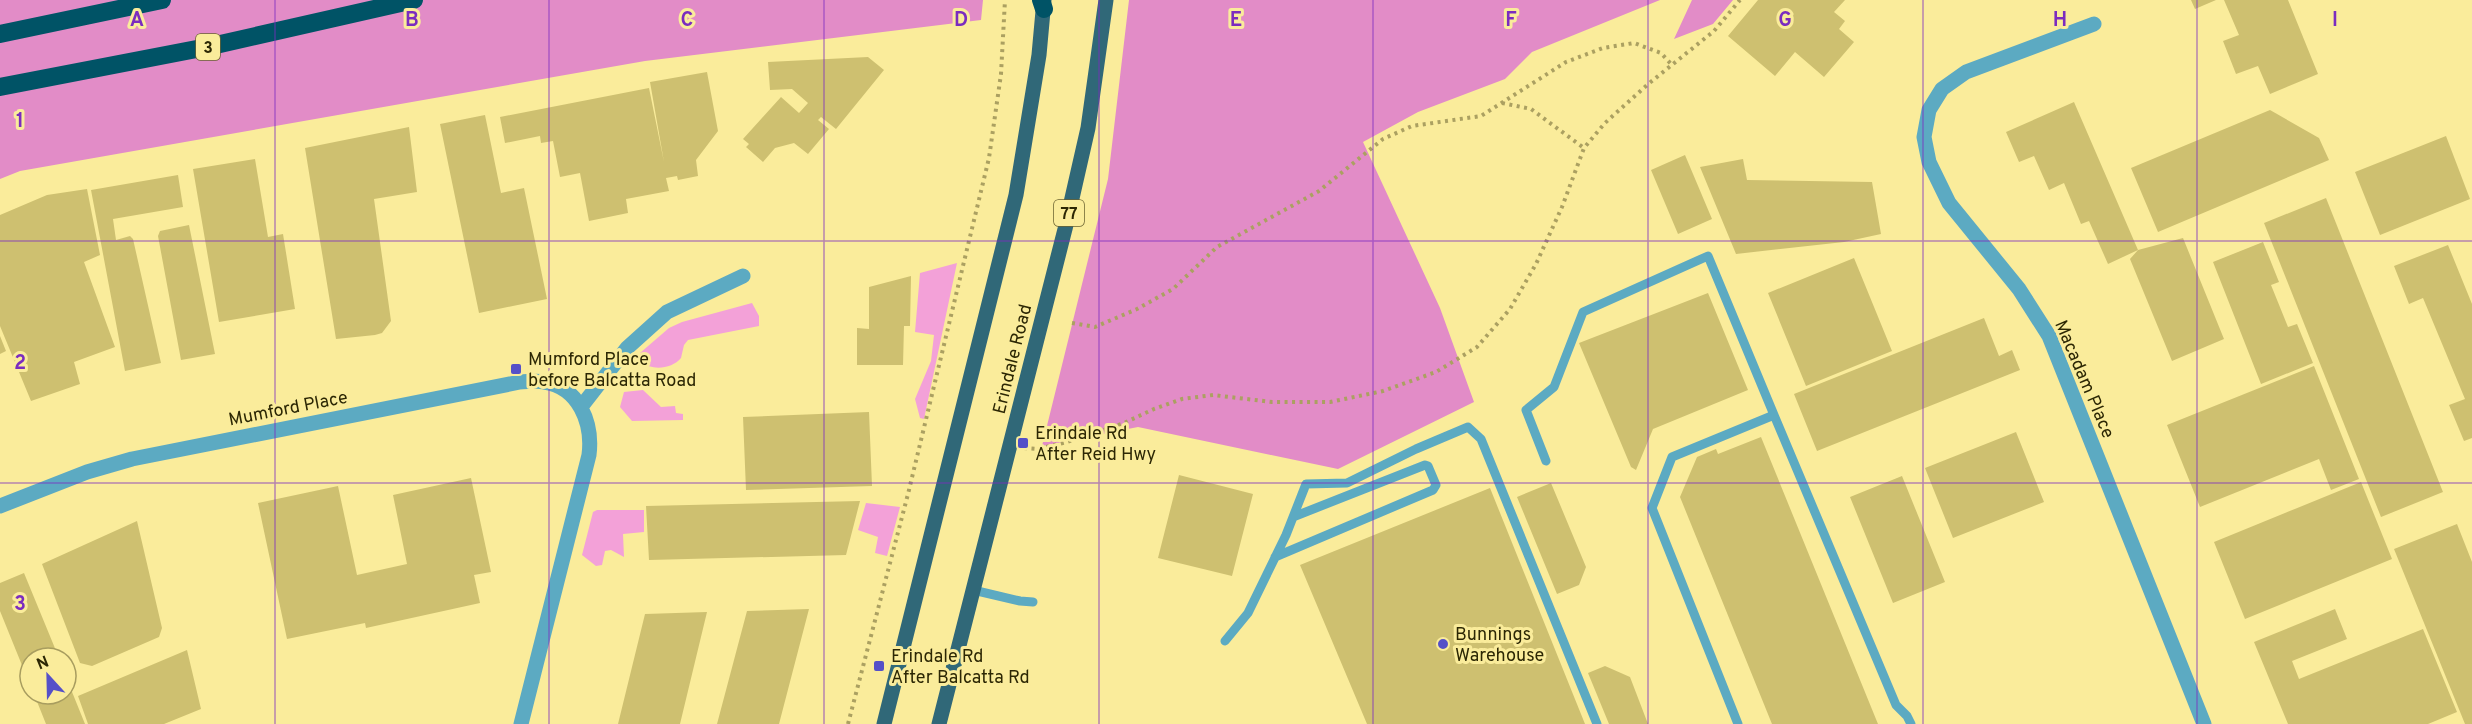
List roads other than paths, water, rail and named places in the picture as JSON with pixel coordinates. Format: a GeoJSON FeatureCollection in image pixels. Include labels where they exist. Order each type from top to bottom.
{"type":"FeatureCollection","features":[{"type":"Feature","properties":{"kind":"highway"},"geometry":{"type":"LineString","coordinates":[[0,34],[162,0]]}},
{"type":"Feature","properties":{"kind":"highway","name":"3"},"geometry":{"type":"LineString","coordinates":[[0,87],[207,47],[414,0]]}},
{"type":"Feature","properties":{"kind":"main road","name":"Erindale Road"},"geometry":{"type":"LineString","coordinates":[[939,724],[1065,229],[1088,128],[1106,0]]}},
{"type":"Feature","properties":{"kind":"main road","name":"Erindale Road"},"geometry":{"type":"LineString","coordinates":[[884,724],[1016,195],[1039,55],[1043,3]]}},
{"type":"Feature","properties":{"kind":"street","name":"Macadam Place"},"geometry":{"type":"LineString","coordinates":[[2094,24],[1966,72],[1942,89],[1929,110],[1924,136],[1929,162],[1949,203],[2019,289],[2049,336],[2204,724]]}},
{"type":"Feature","properties":{"kind":"street"},"geometry":{"type":"LineString","coordinates":[[581,407],[627,348],[667,312],[742,276]]}},
{"type":"Feature","properties":{"kind":"street","name":"Mumford Place"},"geometry":{"type":"LineString","coordinates":[[0,506],[87,472],[132,459],[520,382],[544,381],[564,389],[581,407],[589,427],[591,439],[589,455],[521,724]]}},
{"type":"Feature","properties":{"kind":"lane"},"geometry":{"type":"LineString","coordinates":[[1546,461],[1526,410],[1554,387],[1583,312],[1708,256],[1896,705],[1907,716],[1911,724]]}},
{"type":"Feature","properties":{"kind":"lane"},"geometry":{"type":"LineString","coordinates":[[1738,724],[1652,508],[1672,457],[1774,415]]}},
{"type":"Feature","properties":{"kind":"lane"},"geometry":{"type":"LineString","coordinates":[[1226,641],[1248,613],[1306,484],[1347,483],[1416,449],[1468,427],[1481,439],[1597,724]]}},
{"type":"Feature","properties":{"kind":"lane"},"geometry":{"type":"LineString","coordinates":[[1275,557],[1433,490],[1436,485],[1428,466],[1425,465],[1293,517]]}},
{"type":"Feature","properties":{"kind":"lane"},"geometry":{"type":"LineString","coordinates":[[973,590],[1033,602]]}},
{"type":"Feature","properties":{"kind":"place","name":"Mumford Place before Balcatta Road"},"geometry":{"type":"Point","coordinates":[516,369]}},
{"type":"Feature","properties":{"kind":"place","name":"Erindale Rd After Reid Hwy"},"geometry":{"type":"Point","coordinates":[1023,443]}},
{"type":"Feature","properties":{"kind":"place","name":"Bunnings Warehouse"},"geometry":{"type":"Point","coordinates":[1443,644]}},
{"type":"Feature","properties":{"kind":"place","name":"Erindale Rd After Balcatta Rd"},"geometry":{"type":"Point","coordinates":[879,666]}}]}
